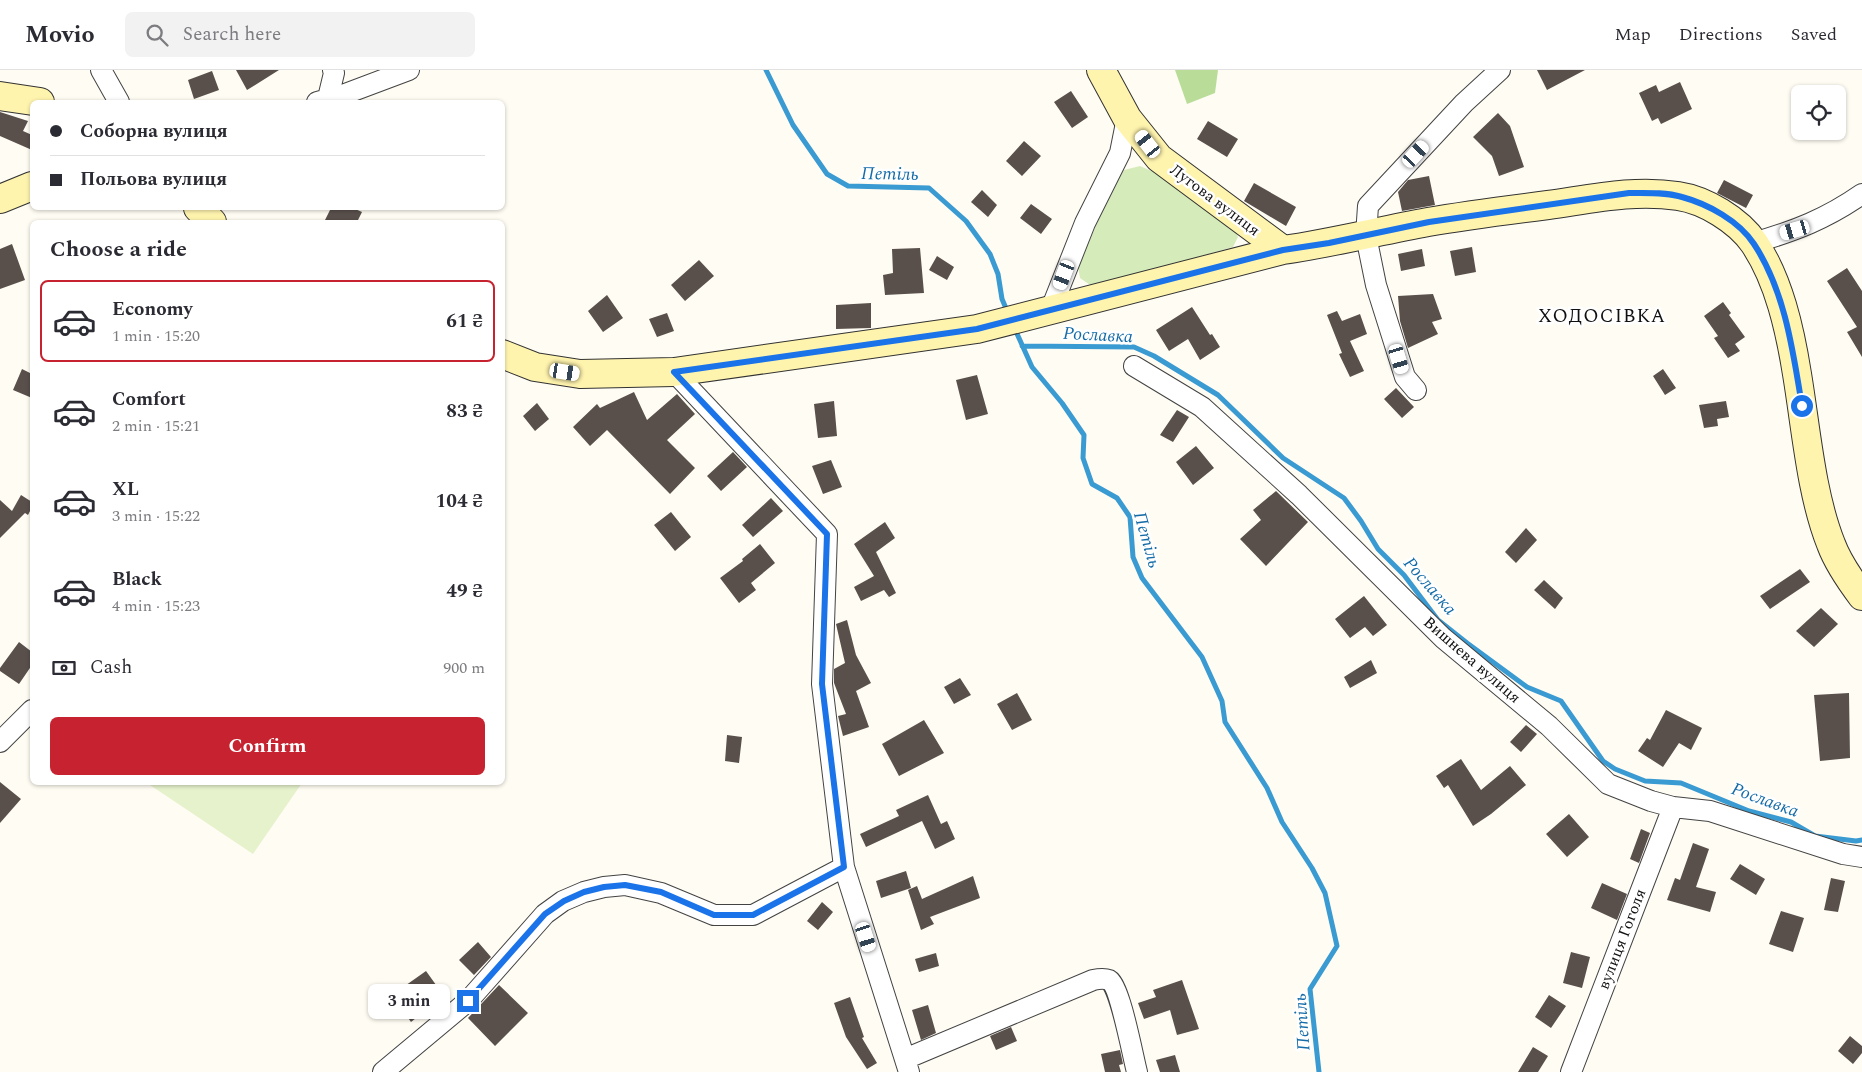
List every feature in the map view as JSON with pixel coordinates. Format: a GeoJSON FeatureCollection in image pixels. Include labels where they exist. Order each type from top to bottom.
{"type":"FeatureCollection","features":[{"type":"Feature","properties":{"kind":"street"},"geometry":{"type":"LineString","coordinates":[[101,70],[118,100]]}},
{"type":"Feature","properties":{"kind":"street"},"geometry":{"type":"LineString","coordinates":[[322,100],[334,73],[333,70]]}},
{"type":"Feature","properties":{"kind":"street"},"geometry":{"type":"LineString","coordinates":[[322,100],[345,94],[409,70]]}},
{"type":"Feature","properties":{"kind":"street","name":"Лугова вулиця"},"geometry":{"type":"LineString","coordinates":[[1101,70],[1127,118],[1159,158],[1283,250]]}},
{"type":"Feature","properties":{"kind":"street"},"geometry":{"type":"LineString","coordinates":[[1416,390],[1405,377],[1376,285],[1366,236],[1368,206],[1464,103],[1500,70]]}},
{"type":"Feature","properties":{"kind":"street"},"geometry":{"type":"LineString","coordinates":[[0,96],[30,100]]}},
{"type":"Feature","properties":{"kind":"street"},"geometry":{"type":"LineString","coordinates":[[1044,311],[1085,222],[1120,153],[1127,118]]}},
{"type":"Feature","properties":{"kind":"street"},"geometry":{"type":"LineString","coordinates":[[0,199],[30,187]]}},
{"type":"Feature","properties":{"kind":"street"},"geometry":{"type":"LineString","coordinates":[[505,355],[535,367],[580,374],[674,372],[977,329],[1283,250],[1366,236],[1429,222],[1629,193],[1655,193],[1680,196],[1707,206],[1736,225],[1753,242],[1778,293],[1788,328],[1824,527],[1841,564],[1862,596]]}},
{"type":"Feature","properties":{"kind":"street"},"geometry":{"type":"LineString","coordinates":[[1753,242],[1795,230],[1837,212],[1862,194]]}},
{"type":"Feature","properties":{"kind":"street"},"geometry":{"type":"LineString","coordinates":[[200,210],[210,220]]}},
{"type":"Feature","properties":{"kind":"street","name":"Вишнева вулиця"},"geometry":{"type":"LineString","coordinates":[[1134,366],[1202,407],[1299,495],[1443,638],[1549,726],[1608,784],[1651,801],[1673,807],[1710,811],[1843,854],[1862,857]]}},
{"type":"Feature","properties":{"kind":"street"},"geometry":{"type":"LineString","coordinates":[[674,372],[827,534],[822,684],[844,867],[907,1066],[1093,980],[1100,979],[1108,980],[1114,986],[1137,1072]]}},
{"type":"Feature","properties":{"kind":"street"},"geometry":{"type":"LineString","coordinates":[[0,742],[30,712]]}},
{"type":"Feature","properties":{"kind":"street","name":"вулиця Гоголя"},"geometry":{"type":"LineString","coordinates":[[1571,1072],[1673,807]]}},
{"type":"Feature","properties":{"kind":"street"},"geometry":{"type":"LineString","coordinates":[[383,1072],[468,1001],[545,914],[564,901],[584,892],[604,887],[625,885],[661,892],[714,915],[753,915],[844,867]]}},
{"type":"Feature","properties":{"kind":"green space"},"geometry":{"type":"Polygon","coordinates":[[[1175,70],[1218,70],[1215,93],[1187,104],[1175,70]]]}},
{"type":"Feature","properties":{"kind":"green space"},"geometry":{"type":"Polygon","coordinates":[[[1140,166],[1156,173],[1235,229],[1238,237],[1233,247],[1093,287],[1080,278],[1078,266],[1120,171],[1140,166]]]}},
{"type":"Feature","properties":{"kind":"green space"},"geometry":{"type":"Polygon","coordinates":[[[150,785],[301,785],[253,854],[150,785]]]}},
{"type":"Feature","properties":{"kind":"building"},"geometry":{"type":"Polygon","coordinates":[[[236,70],[279,70],[247,90],[236,70]]]}},
{"type":"Feature","properties":{"kind":"building"},"geometry":{"type":"Polygon","coordinates":[[[1537,70],[1585,70],[1547,90],[1537,70]]]}},
{"type":"Feature","properties":{"kind":"building"},"geometry":{"type":"Polygon","coordinates":[[[212,71],[219,90],[194,99],[188,80],[212,71]]]}},
{"type":"Feature","properties":{"kind":"building"},"geometry":{"type":"Polygon","coordinates":[[[1680,82],[1692,109],[1661,124],[1658,118],[1652,121],[1639,93],[1656,85],[1659,92],[1680,82]]]}},
{"type":"Feature","properties":{"kind":"building"},"geometry":{"type":"Polygon","coordinates":[[[1071,91],[1088,117],[1072,128],[1054,102],[1071,91]]]}},
{"type":"Feature","properties":{"kind":"building"},"geometry":{"type":"Polygon","coordinates":[[[0,112],[28,121],[23,131],[30,134],[30,149],[0,136],[0,112]]]}},
{"type":"Feature","properties":{"kind":"building"},"geometry":{"type":"Polygon","coordinates":[[[1498,113],[1510,126],[1524,167],[1499,176],[1492,156],[1473,137],[1498,113]]]}},
{"type":"Feature","properties":{"kind":"building"},"geometry":{"type":"Polygon","coordinates":[[[1208,121],[1238,139],[1227,157],[1197,139],[1208,121]]]}},
{"type":"Feature","properties":{"kind":"building"},"geometry":{"type":"Polygon","coordinates":[[[1024,141],[1041,156],[1022,176],[1006,161],[1024,141]]]}},
{"type":"Feature","properties":{"kind":"building"},"geometry":{"type":"Polygon","coordinates":[[[1429,176],[1435,205],[1402,211],[1398,192],[1408,180],[1429,176]]]}},
{"type":"Feature","properties":{"kind":"building"},"geometry":{"type":"Polygon","coordinates":[[[1724,180],[1753,195],[1746,208],[1717,193],[1724,180]]]}},
{"type":"Feature","properties":{"kind":"building"},"geometry":{"type":"Polygon","coordinates":[[[1254,183],[1296,207],[1286,226],[1244,201],[1254,183]]]}},
{"type":"Feature","properties":{"kind":"building"},"geometry":{"type":"Polygon","coordinates":[[[982,190],[997,205],[988,217],[971,202],[982,190]]]}},
{"type":"Feature","properties":{"kind":"building"},"geometry":{"type":"Polygon","coordinates":[[[1031,204],[1052,219],[1041,234],[1020,218],[1031,204]]]}},
{"type":"Feature","properties":{"kind":"building"},"geometry":{"type":"Polygon","coordinates":[[[330,210],[358,210],[362,212],[358,220],[325,220],[330,210]]]}},
{"type":"Feature","properties":{"kind":"building"},"geometry":{"type":"Polygon","coordinates":[[[12,244],[25,280],[0,289],[0,249],[12,244]]]}},
{"type":"Feature","properties":{"kind":"building"},"geometry":{"type":"Polygon","coordinates":[[[1472,247],[1476,272],[1455,276],[1450,251],[1472,247]]]}},
{"type":"Feature","properties":{"kind":"building"},"geometry":{"type":"Polygon","coordinates":[[[920,248],[924,293],[885,295],[883,275],[893,273],[892,249],[920,248]]]}},
{"type":"Feature","properties":{"kind":"building"},"geometry":{"type":"Polygon","coordinates":[[[1422,249],[1425,266],[1401,271],[1398,254],[1422,249]]]}},
{"type":"Feature","properties":{"kind":"building"},"geometry":{"type":"Polygon","coordinates":[[[937,256],[954,267],[947,280],[929,270],[937,256]]]}},
{"type":"Feature","properties":{"kind":"building"},"geometry":{"type":"Polygon","coordinates":[[[699,260],[714,276],[685,301],[671,285],[699,260]]]}},
{"type":"Feature","properties":{"kind":"building"},"geometry":{"type":"Polygon","coordinates":[[[1847,268],[1862,291],[1862,357],[1847,332],[1857,327],[1827,281],[1847,268]]]}},
{"type":"Feature","properties":{"kind":"building"},"geometry":{"type":"Polygon","coordinates":[[[1433,294],[1442,319],[1432,322],[1438,334],[1408,348],[1400,321],[1398,296],[1433,294]]]}},
{"type":"Feature","properties":{"kind":"building"},"geometry":{"type":"Polygon","coordinates":[[[607,295],[623,318],[603,332],[588,311],[607,295]]]}},
{"type":"Feature","properties":{"kind":"building"},"geometry":{"type":"Polygon","coordinates":[[[1723,302],[1731,313],[1729,315],[1745,337],[1735,344],[1740,351],[1728,358],[1714,338],[1718,336],[1704,316],[1723,302]]]}},
{"type":"Feature","properties":{"kind":"building"},"geometry":{"type":"Polygon","coordinates":[[[871,303],[871,328],[836,329],[836,305],[871,303]]]}},
{"type":"Feature","properties":{"kind":"building"},"geometry":{"type":"Polygon","coordinates":[[[1192,307],[1220,347],[1200,360],[1188,339],[1169,351],[1156,330],[1192,307]]]}},
{"type":"Feature","properties":{"kind":"building"},"geometry":{"type":"Polygon","coordinates":[[[1337,311],[1342,321],[1360,314],[1367,334],[1350,341],[1364,371],[1350,377],[1339,354],[1342,353],[1327,315],[1337,311]]]}},
{"type":"Feature","properties":{"kind":"building"},"geometry":{"type":"Polygon","coordinates":[[[667,313],[674,331],[657,337],[649,319],[667,313]]]}},
{"type":"Feature","properties":{"kind":"building"},"geometry":{"type":"Polygon","coordinates":[[[22,369],[30,373],[30,397],[13,390],[22,369]]]}},
{"type":"Feature","properties":{"kind":"building"},"geometry":{"type":"Polygon","coordinates":[[[1663,369],[1676,388],[1665,395],[1653,376],[1663,369]]]}},
{"type":"Feature","properties":{"kind":"building"},"geometry":{"type":"Polygon","coordinates":[[[977,375],[988,414],[966,420],[956,380],[977,375]]]}},
{"type":"Feature","properties":{"kind":"building"},"geometry":{"type":"Polygon","coordinates":[[[1396,388],[1414,407],[1402,418],[1384,399],[1396,388]]]}},
{"type":"Feature","properties":{"kind":"building"},"geometry":{"type":"Polygon","coordinates":[[[634,392],[647,420],[677,394],[695,414],[667,440],[695,468],[670,494],[607,430],[590,446],[573,427],[597,404],[600,408],[634,392]]]}},
{"type":"Feature","properties":{"kind":"building"},"geometry":{"type":"Polygon","coordinates":[[[834,401],[837,436],[818,438],[814,404],[834,401]]]}},
{"type":"Feature","properties":{"kind":"building"},"geometry":{"type":"Polygon","coordinates":[[[1726,401],[1729,417],[1717,419],[1718,426],[1704,428],[1699,405],[1726,401]]]}},
{"type":"Feature","properties":{"kind":"building"},"geometry":{"type":"Polygon","coordinates":[[[537,403],[549,419],[535,431],[523,416],[537,403]]]}},
{"type":"Feature","properties":{"kind":"building"},"geometry":{"type":"Polygon","coordinates":[[[1177,410],[1189,417],[1173,442],[1160,435],[1177,410]]]}},
{"type":"Feature","properties":{"kind":"building"},"geometry":{"type":"Polygon","coordinates":[[[1196,446],[1214,468],[1193,485],[1176,462],[1196,446]]]}},
{"type":"Feature","properties":{"kind":"building"},"geometry":{"type":"Polygon","coordinates":[[[733,452],[747,467],[721,491],[707,476],[733,452]]]}},
{"type":"Feature","properties":{"kind":"building"},"geometry":{"type":"Polygon","coordinates":[[[831,460],[842,487],[823,494],[812,466],[831,460]]]}},
{"type":"Feature","properties":{"kind":"building"},"geometry":{"type":"Polygon","coordinates":[[[1276,491],[1308,522],[1266,566],[1240,539],[1261,520],[1253,510],[1276,491]]]}},
{"type":"Feature","properties":{"kind":"building"},"geometry":{"type":"Polygon","coordinates":[[[21,495],[30,501],[28,515],[25,513],[0,538],[0,500],[12,511],[21,495]]]}},
{"type":"Feature","properties":{"kind":"building"},"geometry":{"type":"Polygon","coordinates":[[[771,498],[783,511],[753,537],[742,525],[771,498]]]}},
{"type":"Feature","properties":{"kind":"building"},"geometry":{"type":"Polygon","coordinates":[[[671,512],[691,537],[675,551],[654,525],[671,512]]]}},
{"type":"Feature","properties":{"kind":"building"},"geometry":{"type":"Polygon","coordinates":[[[885,522],[895,538],[876,552],[896,593],[889,597],[884,590],[861,601],[854,587],[874,576],[854,544],[885,522]]]}},
{"type":"Feature","properties":{"kind":"building"},"geometry":{"type":"Polygon","coordinates":[[[1526,528],[1537,540],[1516,563],[1505,552],[1526,528]]]}},
{"type":"Feature","properties":{"kind":"building"},"geometry":{"type":"Polygon","coordinates":[[[760,544],[775,563],[751,583],[756,590],[739,603],[720,578],[743,561],[742,559],[760,544]]]}},
{"type":"Feature","properties":{"kind":"building"},"geometry":{"type":"Polygon","coordinates":[[[1800,569],[1810,582],[1770,609],[1760,596],[1800,569]]]}},
{"type":"Feature","properties":{"kind":"building"},"geometry":{"type":"Polygon","coordinates":[[[1544,580],[1563,598],[1555,609],[1534,590],[1544,580]]]}},
{"type":"Feature","properties":{"kind":"building"},"geometry":{"type":"Polygon","coordinates":[[[1364,596],[1387,625],[1373,636],[1365,627],[1350,638],[1335,619],[1364,596]]]}},
{"type":"Feature","properties":{"kind":"building"},"geometry":{"type":"Polygon","coordinates":[[[1821,608],[1838,624],[1814,647],[1796,631],[1821,608]]]}},
{"type":"Feature","properties":{"kind":"building"},"geometry":{"type":"Polygon","coordinates":[[[847,620],[856,655],[871,683],[856,691],[869,727],[843,736],[838,716],[846,714],[834,683],[834,669],[845,663],[836,624],[847,620]]]}},
{"type":"Feature","properties":{"kind":"building"},"geometry":{"type":"Polygon","coordinates":[[[19,642],[30,650],[30,668],[19,684],[0,671],[0,668],[19,642]]]}},
{"type":"Feature","properties":{"kind":"building"},"geometry":{"type":"Polygon","coordinates":[[[1371,660],[1377,673],[1350,688],[1344,677],[1371,660]]]}},
{"type":"Feature","properties":{"kind":"building"},"geometry":{"type":"Polygon","coordinates":[[[960,678],[971,695],[954,704],[944,687],[960,678]]]}},
{"type":"Feature","properties":{"kind":"building"},"geometry":{"type":"Polygon","coordinates":[[[1017,693],[1032,720],[1012,730],[997,704],[1017,693]]]}},
{"type":"Feature","properties":{"kind":"building"},"geometry":{"type":"Polygon","coordinates":[[[1849,693],[1850,758],[1820,761],[1814,695],[1849,693]]]}},
{"type":"Feature","properties":{"kind":"building"},"geometry":{"type":"Polygon","coordinates":[[[1666,710],[1702,728],[1691,750],[1679,743],[1663,767],[1638,751],[1647,738],[1650,740],[1666,710]]]}},
{"type":"Feature","properties":{"kind":"building"},"geometry":{"type":"Polygon","coordinates":[[[924,720],[944,753],[899,776],[882,744],[924,720]]]}},
{"type":"Feature","properties":{"kind":"building"},"geometry":{"type":"Polygon","coordinates":[[[1526,725],[1537,734],[1521,752],[1510,742],[1526,725]]]}},
{"type":"Feature","properties":{"kind":"building"},"geometry":{"type":"Polygon","coordinates":[[[727,735],[742,737],[739,763],[725,761],[727,735]]]}},
{"type":"Feature","properties":{"kind":"building"},"geometry":{"type":"Polygon","coordinates":[[[1461,759],[1481,790],[1510,766],[1526,785],[1491,814],[1473,826],[1448,785],[1444,788],[1436,776],[1461,759]]]}},
{"type":"Feature","properties":{"kind":"building"},"geometry":{"type":"Polygon","coordinates":[[[0,782],[21,799],[0,823],[0,782]]]}},
{"type":"Feature","properties":{"kind":"building"},"geometry":{"type":"Polygon","coordinates":[[[928,795],[941,824],[947,821],[955,839],[935,849],[922,821],[866,847],[860,834],[899,816],[896,810],[928,795]]]}},
{"type":"Feature","properties":{"kind":"building"},"geometry":{"type":"Polygon","coordinates":[[[1569,814],[1589,837],[1567,857],[1546,834],[1569,814]]]}},
{"type":"Feature","properties":{"kind":"building"},"geometry":{"type":"Polygon","coordinates":[[[1641,829],[1650,833],[1639,863],[1630,859],[1641,829]]]}},
{"type":"Feature","properties":{"kind":"building"},"geometry":{"type":"Polygon","coordinates":[[[1693,843],[1709,849],[1696,887],[1716,892],[1710,912],[1667,900],[1675,878],[1680,880],[1693,843]]]}},
{"type":"Feature","properties":{"kind":"building"},"geometry":{"type":"Polygon","coordinates":[[[1740,864],[1765,879],[1756,895],[1730,879],[1740,864]]]}},
{"type":"Feature","properties":{"kind":"building"},"geometry":{"type":"Polygon","coordinates":[[[906,871],[911,888],[881,898],[876,881],[906,871]]]}},
{"type":"Feature","properties":{"kind":"building"},"geometry":{"type":"Polygon","coordinates":[[[973,876],[980,898],[930,917],[934,924],[921,930],[908,890],[917,886],[922,899],[973,876]]]}},
{"type":"Feature","properties":{"kind":"building"},"geometry":{"type":"Polygon","coordinates":[[[1831,878],[1845,881],[1838,912],[1824,910],[1831,878]]]}},
{"type":"Feature","properties":{"kind":"building"},"geometry":{"type":"Polygon","coordinates":[[[1602,883],[1627,894],[1617,920],[1591,908],[1602,883]]]}},
{"type":"Feature","properties":{"kind":"building"},"geometry":{"type":"Polygon","coordinates":[[[822,902],[833,912],[818,930],[807,921],[822,902]]]}},
{"type":"Feature","properties":{"kind":"building"},"geometry":{"type":"Polygon","coordinates":[[[1781,911],[1804,918],[1793,952],[1769,944],[1781,911]]]}},
{"type":"Feature","properties":{"kind":"building"},"geometry":{"type":"Polygon","coordinates":[[[478,942],[491,957],[474,975],[459,960],[478,942]]]}},
{"type":"Feature","properties":{"kind":"building"},"geometry":{"type":"Polygon","coordinates":[[[1571,952],[1590,957],[1582,988],[1563,983],[1571,952]]]}},
{"type":"Feature","properties":{"kind":"building"},"geometry":{"type":"Polygon","coordinates":[[[936,953],[939,966],[919,972],[915,959],[936,953]]]}},
{"type":"Feature","properties":{"kind":"building"},"geometry":{"type":"Polygon","coordinates":[[[426,971],[444,996],[411,1022],[392,995],[426,971]]]}},
{"type":"Feature","properties":{"kind":"building"},"geometry":{"type":"Polygon","coordinates":[[[1182,980],[1199,1029],[1177,1035],[1170,1010],[1144,1019],[1138,1003],[1156,997],[1153,990],[1182,980]]]}},
{"type":"Feature","properties":{"kind":"building"},"geometry":{"type":"Polygon","coordinates":[[[499,985],[528,1013],[495,1046],[468,1018],[499,985]]]}},
{"type":"Feature","properties":{"kind":"building"},"geometry":{"type":"Polygon","coordinates":[[[1549,995],[1566,1006],[1551,1028],[1535,1017],[1549,995]]]}},
{"type":"Feature","properties":{"kind":"building"},"geometry":{"type":"Polygon","coordinates":[[[850,997],[864,1037],[862,1038],[877,1063],[867,1069],[846,1037],[834,1003],[850,997]]]}},
{"type":"Feature","properties":{"kind":"building"},"geometry":{"type":"Polygon","coordinates":[[[928,1005],[936,1033],[921,1040],[912,1010],[928,1005]]]}},
{"type":"Feature","properties":{"kind":"building"},"geometry":{"type":"Polygon","coordinates":[[[1011,1027],[1017,1041],[996,1050],[990,1036],[1011,1027]]]}},
{"type":"Feature","properties":{"kind":"building"},"geometry":{"type":"Polygon","coordinates":[[[1850,1036],[1862,1046],[1862,1053],[1853,1064],[1838,1051],[1850,1036]]]}},
{"type":"Feature","properties":{"kind":"building"},"geometry":{"type":"Polygon","coordinates":[[[1533,1047],[1548,1056],[1538,1072],[1518,1072],[1533,1047]]]}},
{"type":"Feature","properties":{"kind":"building"},"geometry":{"type":"Polygon","coordinates":[[[1120,1050],[1123,1064],[1119,1065],[1121,1072],[1105,1072],[1101,1054],[1120,1050]]]}},
{"type":"Feature","properties":{"kind":"building"},"geometry":{"type":"Polygon","coordinates":[[[1175,1055],[1180,1072],[1160,1072],[1156,1060],[1175,1055]]]}},
{"type":"Feature","properties":{"kind":"waterway","name":"Петіль"},"geometry":{"type":"LineString","coordinates":[[766,70],[793,125],[827,174],[848,186],[929,188],[966,221],[990,254],[998,274],[1002,299],[1008,313]]}},
{"type":"Feature","properties":{"kind":"waterway","name":"Петіль"},"geometry":{"type":"LineString","coordinates":[[1014,327],[1032,367],[1062,403],[1084,435],[1083,458],[1092,484],[1117,498],[1130,517],[1133,557],[1142,578],[1202,657],[1222,701],[1225,722],[1267,788],[1282,822],[1312,868],[1325,893],[1337,946],[1310,989],[1319,1072]]}},
{"type":"Feature","properties":{"kind":"waterway","name":"Рославка"},"geometry":{"type":"LineString","coordinates":[[1022,346],[1134,347],[1154,356],[1218,395],[1283,458],[1344,498],[1378,549],[1404,575],[1438,620],[1527,687],[1561,701],[1603,761],[1615,769],[1645,781],[1681,783],[1749,811],[1791,822],[1815,836],[1856,841],[1862,840]]}},
{"type":"Feature","properties":{"kind":"district","name":"ХОДОСІВКА"},"geometry":{"type":"Point","coordinates":[1602,316]}},
{"type":"Feature","properties":{"kind":"route"},"geometry":{"type":"LineString","coordinates":[[468,1001],[545,914],[564,901],[584,892],[604,887],[625,885],[661,892],[714,915],[753,915],[844,867],[822,684],[827,534],[674,372],[977,329],[1283,250],[1329,243],[1429,222],[1629,193],[1655,193],[1680,196],[1707,206],[1736,225],[1753,242],[1778,293],[1788,328],[1802,406]]}}]}
